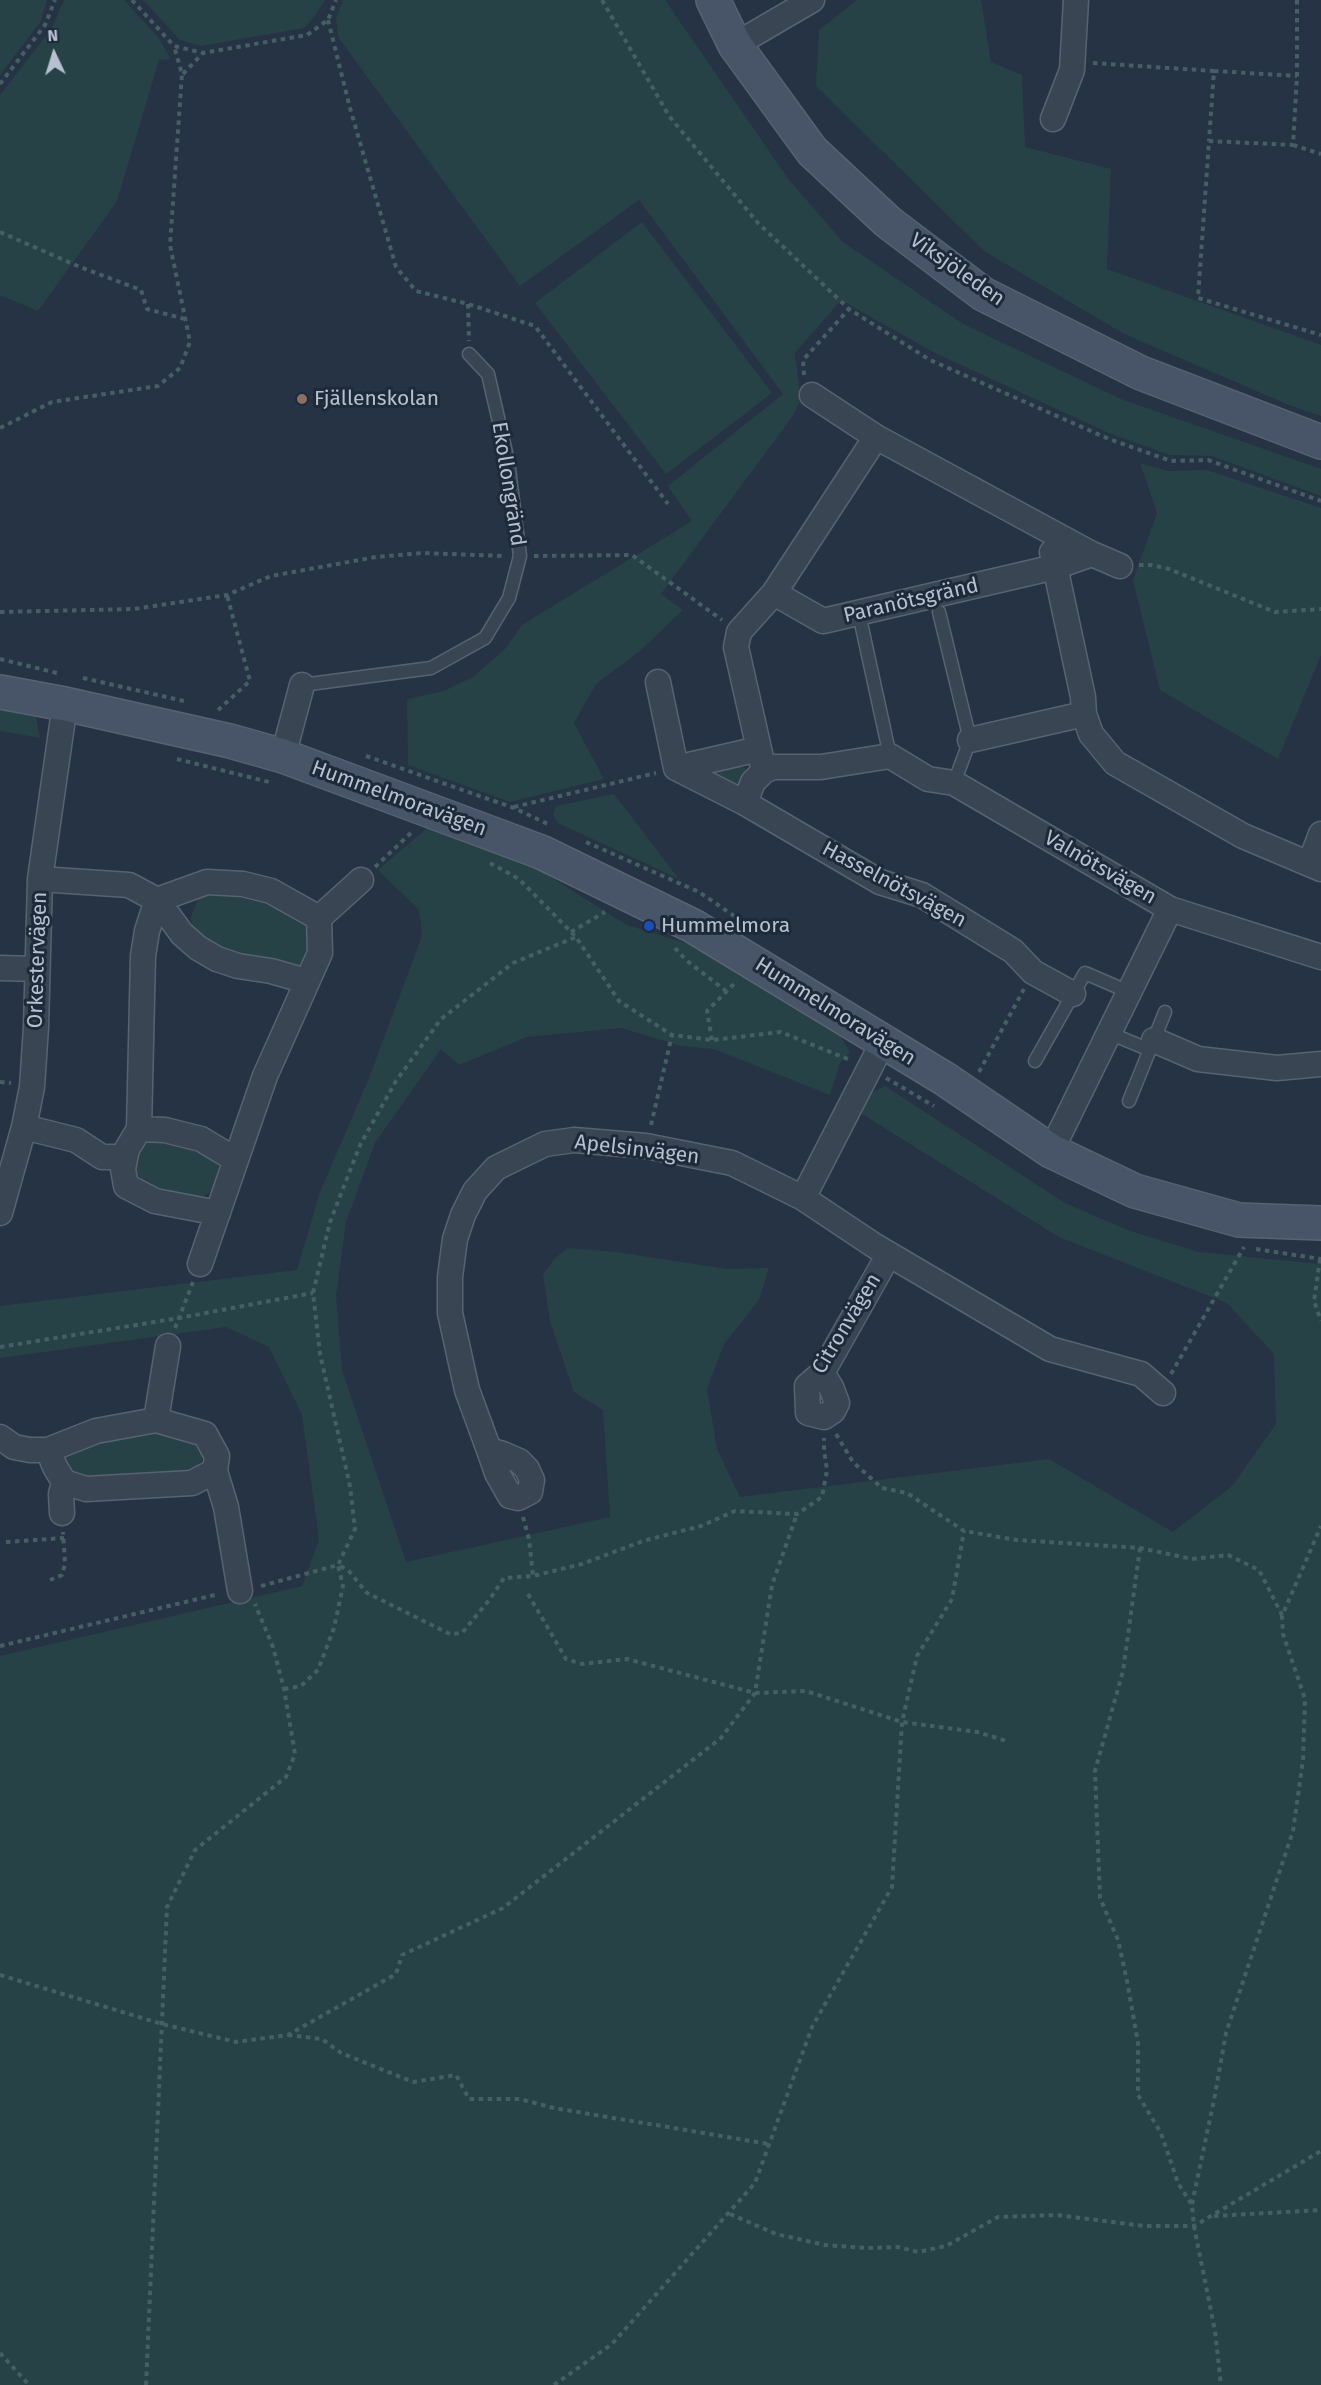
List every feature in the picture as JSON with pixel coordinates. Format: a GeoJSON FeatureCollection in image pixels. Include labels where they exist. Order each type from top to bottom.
{"type":"FeatureCollection","features":[{"type":"Feature","properties":{"kind":"street","name":"Viksjöleden"},"geometry":{"type":"LineString","coordinates":[[713,0],[735,45],[812,151],[888,222],[983,294],[1141,373],[1321,442]]}},
{"type":"Feature","properties":{"kind":"street"},"geometry":{"type":"LineString","coordinates":[[735,45],[812,0]]}},
{"type":"Feature","properties":{"kind":"street"},"geometry":{"type":"LineString","coordinates":[[1053,119],[1072,70],[1076,0]]}},
{"type":"Feature","properties":{"kind":"street"},"geometry":{"type":"LineString","coordinates":[[812,395],[876,437],[1092,554],[1120,566]]}},
{"type":"Feature","properties":{"kind":"street"},"geometry":{"type":"LineString","coordinates":[[745,803],[762,760],[736,647],[739,632],[774,593],[876,437]]}},
{"type":"Feature","properties":{"kind":"street"},"geometry":{"type":"LineString","coordinates":[[1047,529],[1083,697],[1084,714],[1091,734],[1114,763],[1243,836],[1316,866],[1321,834]]}},
{"type":"Feature","properties":{"kind":"street","name":"Paranötsgränd"},"geometry":{"type":"LineString","coordinates":[[774,593],[823,621],[1054,567],[1092,554]]}},
{"type":"Feature","properties":{"kind":"street"},"geometry":{"type":"LineString","coordinates":[[658,682],[676,768],[762,760],[773,767],[821,767],[890,756]]}},
{"type":"Feature","properties":{"kind":"street","name":"Ekollongränd"},"geometry":{"type":"LineString","coordinates":[[280,770],[302,685]]}},
{"type":"Feature","properties":{"kind":"street","name":"Hummelmoravägen"},"geometry":{"type":"LineString","coordinates":[[0,692],[65,704],[230,741],[280,770],[541,852],[693,926],[767,969],[876,1055],[945,1079],[1051,1151],[1135,1191],[1239,1220],[1321,1223]]}},
{"type":"Feature","properties":{"kind":"street","name":"Orkestervägen"},"geometry":{"type":"LineString","coordinates":[[0,1214],[24,1127],[32,1087],[40,879],[65,704]]}},
{"type":"Feature","properties":{"kind":"street"},"geometry":{"type":"LineString","coordinates":[[970,740],[1084,714]]}},
{"type":"Feature","properties":{"kind":"street","name":"Valnötsvägen"},"geometry":{"type":"LineString","coordinates":[[890,756],[928,779],[954,783],[1170,909],[1321,957]]}},
{"type":"Feature","properties":{"kind":"street","name":"Hasselnötsvägen"},"geometry":{"type":"LineString","coordinates":[[676,768],[745,803],[880,882],[922,895],[1013,951],[1033,972],[1073,994]]}},
{"type":"Feature","properties":{"kind":"street"},"geometry":{"type":"LineString","coordinates":[[40,879],[129,885],[157,900],[182,934],[198,948],[217,959],[306,981]]}},
{"type":"Feature","properties":{"kind":"street"},"geometry":{"type":"LineString","coordinates":[[200,1264],[265,1076],[320,953],[319,918],[361,880]]}},
{"type":"Feature","properties":{"kind":"street"},"geometry":{"type":"LineString","coordinates":[[157,900],[207,882],[243,884],[271,891],[319,918]]}},
{"type":"Feature","properties":{"kind":"street"},"geometry":{"type":"LineString","coordinates":[[157,900],[142,957],[139,1129],[125,1157],[123,1169],[126,1186],[155,1201],[218,1213]]}},
{"type":"Feature","properties":{"kind":"street"},"geometry":{"type":"LineString","coordinates":[[1051,1151],[1170,909]]}},
{"type":"Feature","properties":{"kind":"street"},"geometry":{"type":"LineString","coordinates":[[0,968],[37,969]]}},
{"type":"Feature","properties":{"kind":"street"},"geometry":{"type":"LineString","coordinates":[[1152,1045],[1198,1059],[1277,1068],[1321,1064]]}},
{"type":"Feature","properties":{"kind":"street"},"geometry":{"type":"LineString","coordinates":[[803,1198],[876,1055]]}},
{"type":"Feature","properties":{"kind":"street"},"geometry":{"type":"LineString","coordinates":[[24,1127],[76,1140],[102,1157],[125,1157]]}},
{"type":"Feature","properties":{"kind":"street"},"geometry":{"type":"LineString","coordinates":[[139,1129],[165,1130],[201,1140],[236,1160]]}},
{"type":"Feature","properties":{"kind":"street","name":"Apelsinvägen"},"geometry":{"type":"LineString","coordinates":[[510,1496],[497,1473],[467,1390],[450,1313],[450,1277],[455,1239],[463,1215],[475,1191],[495,1168],[545,1144],[574,1140],[646,1146],[732,1163],[803,1198],[889,1254],[1050,1348],[1141,1374],[1163,1393]]}},
{"type":"Feature","properties":{"kind":"street","name":"Citronvägen"},"geometry":{"type":"LineString","coordinates":[[824,1419],[808,1413],[807,1386],[822,1373],[889,1254]]}},
{"type":"Feature","properties":{"kind":"street"},"geometry":{"type":"LineString","coordinates":[[156,1420],[168,1346]]}},
{"type":"Feature","properties":{"kind":"street"},"geometry":{"type":"LineString","coordinates":[[0,1437],[14,1447],[48,1450],[96,1431],[156,1420],[205,1434],[217,1456],[215,1471],[226,1507],[245,1590]]}},
{"type":"Feature","properties":{"kind":"street"},"geometry":{"type":"LineString","coordinates":[[48,1450],[64,1482],[87,1489],[192,1483],[215,1471]]}},
{"type":"Feature","properties":{"kind":"street"},"geometry":{"type":"LineString","coordinates":[[62,1513],[61,1494],[64,1482]]}},
{"type":"Feature","properties":{"kind":"lane","name":"Ekollongränd"},"geometry":{"type":"LineString","coordinates":[[302,685],[431,668],[485,638],[508,598],[520,556],[508,461],[488,374],[470,354]]}},
{"type":"Feature","properties":{"kind":"lane","name":"Paranötsgränd"},"geometry":{"type":"LineString","coordinates":[[939,612],[970,740]]}},
{"type":"Feature","properties":{"kind":"lane","name":"Paranötsgränd"},"geometry":{"type":"LineString","coordinates":[[861,623],[890,756]]}},
{"type":"Feature","properties":{"kind":"lane"},"geometry":{"type":"LineString","coordinates":[[954,783],[970,740]]}},
{"type":"Feature","properties":{"kind":"lane"},"geometry":{"type":"LineString","coordinates":[[1035,1062],[1085,973],[1129,992]]}},
{"type":"Feature","properties":{"kind":"lane"},"geometry":{"type":"LineString","coordinates":[[1130,1101],[1165,1012]]}},
{"type":"Feature","properties":{"kind":"lane"},"geometry":{"type":"LineString","coordinates":[[1109,1033],[1152,1045]]}},
{"type":"Feature","properties":{"kind":"path"},"geometry":{"type":"LineString","coordinates":[[0,84],[45,25],[55,0]]}},
{"type":"Feature","properties":{"kind":"path"},"geometry":{"type":"LineString","coordinates":[[0,428],[52,402],[158,386],[180,369],[190,342],[170,245],[182,74],[174,46],[132,0]]}},
{"type":"Feature","properties":{"kind":"path"},"geometry":{"type":"LineString","coordinates":[[174,46],[203,53],[307,35],[328,20],[336,0]]}},
{"type":"Feature","properties":{"kind":"path"},"geometry":{"type":"LineString","coordinates":[[602,0],[669,116],[758,223],[849,309],[930,360],[1109,439],[1171,461],[1208,460],[1321,501]]}},
{"type":"Feature","properties":{"kind":"path"},"geometry":{"type":"LineString","coordinates":[[1293,145],[1297,76],[1297,0]]}},
{"type":"Feature","properties":{"kind":"path"},"geometry":{"type":"LineString","coordinates":[[328,20],[350,108],[396,267],[416,291],[468,304],[535,326],[668,504]]}},
{"type":"Feature","properties":{"kind":"path"},"geometry":{"type":"LineString","coordinates":[[182,74],[203,53]]}},
{"type":"Feature","properties":{"kind":"path"},"geometry":{"type":"LineString","coordinates":[[1073,62],[1297,76]]}},
{"type":"Feature","properties":{"kind":"path"},"geometry":{"type":"LineString","coordinates":[[1214,71],[1198,298],[1321,335]]}},
{"type":"Feature","properties":{"kind":"path"},"geometry":{"type":"LineString","coordinates":[[1209,141],[1293,145],[1321,154]]}},
{"type":"Feature","properties":{"kind":"path"},"geometry":{"type":"LineString","coordinates":[[0,232],[80,267],[141,290],[147,309],[186,320]]}},
{"type":"Feature","properties":{"kind":"path"},"geometry":{"type":"LineString","coordinates":[[468,304],[470,354]]}},
{"type":"Feature","properties":{"kind":"path"},"geometry":{"type":"LineString","coordinates":[[812,395],[804,375],[803,360],[849,309]]}},
{"type":"Feature","properties":{"kind":"path"},"geometry":{"type":"LineString","coordinates":[[0,612],[134,609],[227,595],[271,576],[376,557],[422,553],[520,556],[632,555],[739,632]]}},
{"type":"Feature","properties":{"kind":"path"},"geometry":{"type":"LineString","coordinates":[[1120,566],[1151,564],[1169,569],[1275,612],[1321,609]]}},
{"type":"Feature","properties":{"kind":"path"},"geometry":{"type":"LineString","coordinates":[[218,710],[250,681],[227,595]]}},
{"type":"Feature","properties":{"kind":"path"},"geometry":{"type":"LineString","coordinates":[[176,758],[280,770]]}},
{"type":"Feature","properties":{"kind":"path"},"geometry":{"type":"LineString","coordinates":[[514,808],[676,768]]}},
{"type":"Feature","properties":{"kind":"path"},"geometry":{"type":"LineString","coordinates":[[403,827],[424,836]]}},
{"type":"Feature","properties":{"kind":"path"},"geometry":{"type":"LineString","coordinates":[[361,880],[413,831]]}},
{"type":"Feature","properties":{"kind":"path"},"geometry":{"type":"LineString","coordinates":[[487,861],[519,879],[572,932],[620,1001],[645,1020],[672,1035],[712,1040],[781,1032],[876,1055],[940,1110]]}},
{"type":"Feature","properties":{"kind":"path"},"geometry":{"type":"LineString","coordinates":[[572,932],[611,909]]}},
{"type":"Feature","properties":{"kind":"path"},"geometry":{"type":"LineString","coordinates":[[284,1689],[301,1686],[318,1670],[334,1628],[343,1586],[338,1565],[355,1529],[350,1486],[320,1354],[313,1293],[330,1222],[360,1145],[396,1081],[441,1019],[513,963],[576,937]]}},
{"type":"Feature","properties":{"kind":"path"},"geometry":{"type":"LineString","coordinates":[[673,946],[686,960],[726,992]]}},
{"type":"Feature","properties":{"kind":"path"},"geometry":{"type":"LineString","coordinates":[[978,1076],[1033,972]]}},
{"type":"Feature","properties":{"kind":"path"},"geometry":{"type":"LineString","coordinates":[[712,1040],[707,1011],[739,980]]}},
{"type":"Feature","properties":{"kind":"path"},"geometry":{"type":"LineString","coordinates":[[646,1146],[672,1035]]}},
{"type":"Feature","properties":{"kind":"path"},"geometry":{"type":"LineString","coordinates":[[1234,1245],[1320,1259],[1314,1301],[1321,1322]]}},
{"type":"Feature","properties":{"kind":"path"},"geometry":{"type":"LineString","coordinates":[[1163,1393],[1173,1368],[1244,1247]]}},
{"type":"Feature","properties":{"kind":"path"},"geometry":{"type":"LineString","coordinates":[[168,1346],[200,1264]]}},
{"type":"Feature","properties":{"kind":"path"},"geometry":{"type":"LineString","coordinates":[[0,1347],[179,1318],[313,1293]]}},
{"type":"Feature","properties":{"kind":"path"},"geometry":{"type":"LineString","coordinates":[[288,2035],[396,1974],[402,1955],[503,1908],[721,1738],[755,1693],[772,1585],[797,1514],[822,1497],[827,1470],[824,1450],[824,1419]]}},
{"type":"Feature","properties":{"kind":"path"},"geometry":{"type":"LineString","coordinates":[[824,1419],[838,1436],[853,1462],[882,1488],[907,1493],[964,1531],[1017,1540],[1140,1548],[1192,1559],[1228,1555],[1259,1570],[1282,1616],[1283,1634],[1305,1699],[1303,1760],[1293,1831],[1226,2033],[1192,2205],[1194,2226],[1215,2331],[1221,2385]]}},
{"type":"Feature","properties":{"kind":"path"},"geometry":{"type":"LineString","coordinates":[[510,1496],[523,1515],[533,1576]]}},
{"type":"Feature","properties":{"kind":"path"},"geometry":{"type":"LineString","coordinates":[[0,1646],[245,1590],[338,1565],[348,1570],[367,1593],[450,1634],[462,1633],[504,1578],[533,1576],[582,1564],[643,1541],[701,1526],[735,1511],[797,1514]]}},
{"type":"Feature","properties":{"kind":"path"},"geometry":{"type":"LineString","coordinates":[[50,1580],[62,1575],[65,1564],[62,1513]]}},
{"type":"Feature","properties":{"kind":"path"},"geometry":{"type":"LineString","coordinates":[[1282,1616],[1321,1526]]}},
{"type":"Feature","properties":{"kind":"path"},"geometry":{"type":"LineString","coordinates":[[554,2385],[612,2344],[730,2214],[755,2183],[812,2027],[892,1887],[902,1722],[917,1656],[952,1599],[964,1531]]}},
{"type":"Feature","properties":{"kind":"path"},"geometry":{"type":"LineString","coordinates":[[6,1542],[64,1538]]}},
{"type":"Feature","properties":{"kind":"path"},"geometry":{"type":"LineString","coordinates":[[1140,1548],[1123,1671],[1095,1771],[1100,1898],[1118,1940],[1127,1981],[1138,2043],[1138,2095],[1161,2133],[1178,2183],[1192,2205]]}},
{"type":"Feature","properties":{"kind":"path"},"geometry":{"type":"LineString","coordinates":[[146,2385],[167,1907],[195,1850],[286,1778],[295,1754],[284,1689],[273,1647],[245,1590]]}},
{"type":"Feature","properties":{"kind":"path"},"geometry":{"type":"LineString","coordinates":[[528,1594],[566,1659],[582,1664],[627,1659],[755,1693],[806,1691],[902,1722],[977,1732],[1008,1741]]}},
{"type":"Feature","properties":{"kind":"path"},"geometry":{"type":"LineString","coordinates":[[0,1976],[162,2024],[236,2042],[288,2035],[322,2039],[341,2053],[413,2082],[456,2075],[469,2098],[520,2099],[554,2108],[769,2144]]}},
{"type":"Feature","properties":{"kind":"path"},"geometry":{"type":"LineString","coordinates":[[730,2214],[776,2234],[825,2245],[866,2248],[898,2247],[918,2252],[946,2246],[998,2217],[1057,2214],[1144,2226],[1194,2226],[1321,2151]]}},
{"type":"Feature","properties":{"kind":"path"},"geometry":{"type":"LineString","coordinates":[[1211,2216],[1321,2210]]}},
{"type":"Feature","properties":{"kind":"path"},"geometry":{"type":"LineString","coordinates":[[0,2353],[29,2385]]}},
{"type":"Feature","properties":{"kind":"green space"},"geometry":{"type":"Polygon","coordinates":[[[0,0],[47,0],[41,21],[0,75],[0,0]]]}},
{"type":"Feature","properties":{"kind":"green space"},"geometry":{"type":"Polygon","coordinates":[[[64,0],[124,0],[158,37],[171,59],[159,60],[117,201],[38,311],[0,295],[0,95],[52,28],[64,0]]]}},
{"type":"Feature","properties":{"kind":"green space"},"geometry":{"type":"Polygon","coordinates":[[[143,0],[325,0],[304,28],[201,46],[180,40],[143,0]]]}},
{"type":"Feature","properties":{"kind":"green space"},"geometry":{"type":"Polygon","coordinates":[[[343,0],[665,0],[789,180],[843,242],[963,324],[1121,399],[1321,469],[1321,496],[1212,456],[1170,455],[1111,434],[933,352],[841,300],[795,353],[801,400],[792,417],[661,594],[683,610],[640,651],[596,684],[574,723],[604,779],[510,802],[408,765],[407,699],[444,691],[473,677],[505,649],[522,625],[692,521],[668,486],[783,394],[639,200],[520,286],[338,37],[336,17],[343,0]]]}},
{"type":"Feature","properties":{"kind":"green space"},"geometry":{"type":"Polygon","coordinates":[[[857,0],[981,0],[991,62],[1022,75],[1025,147],[1111,169],[1107,269],[1321,345],[1321,416],[1294,407],[1124,334],[984,251],[816,86],[819,30],[857,0]]]}},
{"type":"Feature","properties":{"kind":"green space"},"geometry":{"type":"Polygon","coordinates":[[[642,222],[772,393],[666,474],[535,303],[642,222]]]}},
{"type":"Feature","properties":{"kind":"green space"},"geometry":{"type":"Polygon","coordinates":[[[1140,463],[1168,471],[1207,470],[1321,508],[1321,655],[1278,759],[1160,690],[1133,580],[1157,513],[1140,463]]]}},
{"type":"Feature","properties":{"kind":"green space"},"geometry":{"type":"Polygon","coordinates":[[[0,710],[36,717],[40,738],[0,731],[0,710]]]}},
{"type":"Feature","properties":{"kind":"green space"},"geometry":{"type":"Polygon","coordinates":[[[733,765],[745,768],[749,776],[739,795],[705,772],[733,765]]]}},
{"type":"Feature","properties":{"kind":"green space"},"geometry":{"type":"Polygon","coordinates":[[[614,794],[679,879],[558,823],[553,814],[556,806],[614,794]]]}},
{"type":"Feature","properties":{"kind":"green space"},"geometry":{"type":"Polygon","coordinates":[[[434,822],[519,857],[627,925],[715,952],[822,1016],[841,1037],[850,1052],[840,1063],[830,1095],[714,1049],[681,1046],[621,1028],[527,1037],[459,1065],[441,1049],[375,1143],[346,1222],[336,1296],[342,1370],[406,1562],[610,1517],[603,1410],[574,1392],[550,1321],[543,1274],[555,1258],[568,1248],[616,1252],[727,1269],[769,1268],[759,1300],[724,1344],[707,1389],[717,1449],[740,1497],[1049,1459],[1173,1532],[1232,1486],[1276,1424],[1274,1354],[1227,1303],[1059,1237],[859,1112],[873,1092],[885,1086],[1065,1203],[1130,1231],[1199,1252],[1321,1264],[1321,2385],[0,2385],[0,1656],[302,1586],[319,1540],[302,1415],[269,1347],[226,1327],[0,1358],[0,1306],[297,1270],[320,1192],[369,1078],[422,936],[419,910],[378,870],[434,822]]]}},
{"type":"Feature","properties":{"kind":"green space"},"geometry":{"type":"Polygon","coordinates":[[[207,888],[258,896],[302,916],[315,937],[310,961],[298,971],[241,960],[192,931],[191,917],[199,896],[207,888]]]}},
{"type":"Feature","properties":{"kind":"green space"},"geometry":{"type":"Polygon","coordinates":[[[145,1136],[163,1136],[213,1156],[221,1169],[214,1189],[202,1198],[140,1187],[135,1175],[137,1148],[145,1136]]]}},
{"type":"Feature","properties":{"kind":"green space"},"geometry":{"type":"Polygon","coordinates":[[[161,1430],[187,1437],[200,1446],[202,1459],[198,1470],[87,1484],[62,1466],[55,1450],[161,1430]]]}},
{"type":"Feature","properties":{"kind":"place","name":"Fjällenskolan"},"geometry":{"type":"Point","coordinates":[302,399]}},
{"type":"Feature","properties":{"kind":"place","name":"Hummelmora"},"geometry":{"type":"Point","coordinates":[649,926]}}]}
